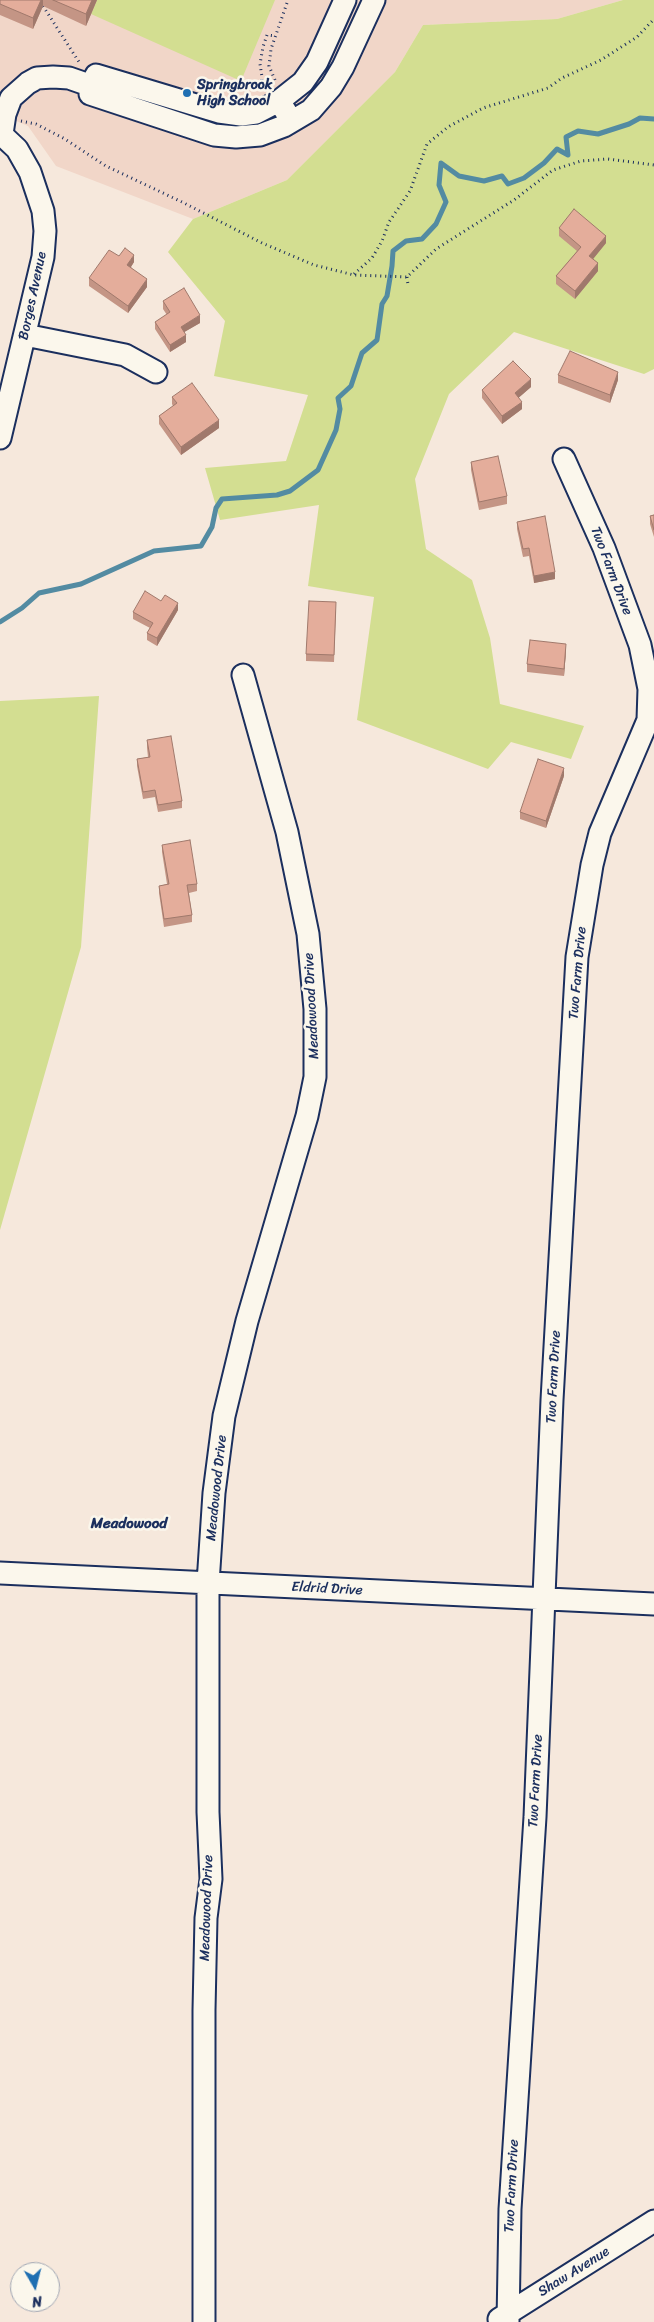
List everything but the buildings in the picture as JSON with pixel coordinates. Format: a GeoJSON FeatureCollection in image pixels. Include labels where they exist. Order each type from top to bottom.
{"type":"FeatureCollection","features":[{"type":"Feature","properties":{"kind":"street"},"geometry":{"type":"LineString","coordinates":[[88,85],[96,75],[219,112],[241,115],[256,113],[276,97],[303,82],[317,62],[345,0]]}},
{"type":"Feature","properties":{"kind":"street"},"geometry":{"type":"LineString","coordinates":[[88,85],[90,94],[214,135],[236,137],[260,135],[292,121],[311,110],[331,87],[343,67],[374,0]]}},
{"type":"Feature","properties":{"kind":"street"},"geometry":{"type":"LineString","coordinates":[[2,127],[12,98],[28,82],[37,78],[69,78],[88,85]]}},
{"type":"Feature","properties":{"kind":"street"},"geometry":{"type":"LineString","coordinates":[[276,97],[292,121]]}},
{"type":"Feature","properties":{"kind":"street","name":"Borges Avenue"},"geometry":{"type":"LineString","coordinates":[[0,438],[43,257],[44,221],[38,193],[30,172],[2,127]]}},
{"type":"Feature","properties":{"kind":"street"},"geometry":{"type":"LineString","coordinates":[[24,335],[125,355],[156,372]]}},
{"type":"Feature","properties":{"kind":"street","name":"Two Farm Drive"},"geometry":{"type":"LineString","coordinates":[[503,2319],[535,1817],[552,1390],[577,957],[592,864],[600,833],[648,720],[649,689],[640,645],[606,554],[564,459]]}},
{"type":"Feature","properties":{"kind":"street","name":"Meadowood Drive"},"geometry":{"type":"LineString","coordinates":[[204,2322],[204,2010],[206,1918],[211,1879],[208,1812],[208,1583],[214,1493],[224,1416],[247,1321],[307,1116],[314,1077],[315,1009],[308,934],[287,832],[243,674]]}},
{"type":"Feature","properties":{"kind":"street","name":"Eldrid Drive"},"geometry":{"type":"LineString","coordinates":[[0,1573],[654,1604]]}},
{"type":"Feature","properties":{"kind":"street","name":"Shaw Avenue"},"geometry":{"type":"LineString","coordinates":[[503,2319],[654,2221]]}},
{"type":"Feature","properties":{"kind":"path"},"geometry":{"type":"LineString","coordinates":[[276,97],[275,80],[269,66],[275,36],[288,0]]}},
{"type":"Feature","properties":{"kind":"path"},"geometry":{"type":"LineString","coordinates":[[43,6],[84,70],[88,85]]}},
{"type":"Feature","properties":{"kind":"path"},"geometry":{"type":"LineString","coordinates":[[354,274],[372,258],[382,241],[389,222],[410,191],[426,144],[448,127],[483,108],[548,88],[562,78],[601,60],[637,37],[654,19]]}},
{"type":"Feature","properties":{"kind":"path"},"geometry":{"type":"LineString","coordinates":[[275,36],[267,35],[260,64],[262,77],[276,97]]}},
{"type":"Feature","properties":{"kind":"path"},"geometry":{"type":"LineString","coordinates":[[2,127],[36,124],[66,139],[106,166],[262,243],[314,265],[359,275],[407,277],[436,249],[514,200],[552,170],[581,161],[608,159],[654,165]]}},
{"type":"Feature","properties":{"kind":"path"},"geometry":{"type":"LineString","coordinates":[[407,277],[408,285]]}},
{"type":"Feature","properties":{"kind":"shaded area","name":"Springbrook High School"},"geometry":{"type":"Polygon","coordinates":[[[0,0],[623,0],[557,19],[423,25],[395,72],[287,180],[193,219],[56,166],[28,126],[0,114],[0,0]]]}},
{"type":"Feature","properties":{"kind":"green space"},"geometry":{"type":"Polygon","coordinates":[[[97,0],[275,0],[241,81],[91,14],[97,0]]]}},
{"type":"Feature","properties":{"kind":"green space"},"geometry":{"type":"Polygon","coordinates":[[[623,0],[654,0],[654,369],[644,374],[514,332],[449,394],[415,479],[426,549],[472,580],[490,638],[500,704],[584,726],[571,759],[511,742],[488,769],[357,720],[374,597],[308,586],[319,505],[220,520],[205,468],[286,461],[308,395],[214,376],[225,321],[168,252],[193,219],[287,180],[395,72],[423,25],[557,19],[623,0]]]}},
{"type":"Feature","properties":{"kind":"green space"},"geometry":{"type":"Polygon","coordinates":[[[99,696],[81,947],[0,1230],[0,701],[99,696]]]}},
{"type":"Feature","properties":{"kind":"waterway"},"geometry":{"type":"LineString","coordinates":[[0,622],[22,608],[39,593],[81,584],[154,551],[201,546],[212,527],[216,508],[222,499],[277,495],[290,491],[318,470],[336,430],[340,409],[338,398],[351,386],[362,353],[377,340],[382,304],[387,296],[393,251],[406,241],[422,239],[436,224],[446,202],[439,185],[441,163],[459,176],[484,181],[502,176],[508,184],[524,178],[544,163],[557,149],[568,155],[566,137],[578,131],[598,134],[629,124],[640,118],[654,119]]}},
{"type":"Feature","properties":{"kind":"place","name":"Springbrook High School"},"geometry":{"type":"Point","coordinates":[187,93]}},
{"type":"Feature","properties":{"kind":"district","name":"Meadowood"},"geometry":{"type":"Point","coordinates":[129,1524]}}]}
